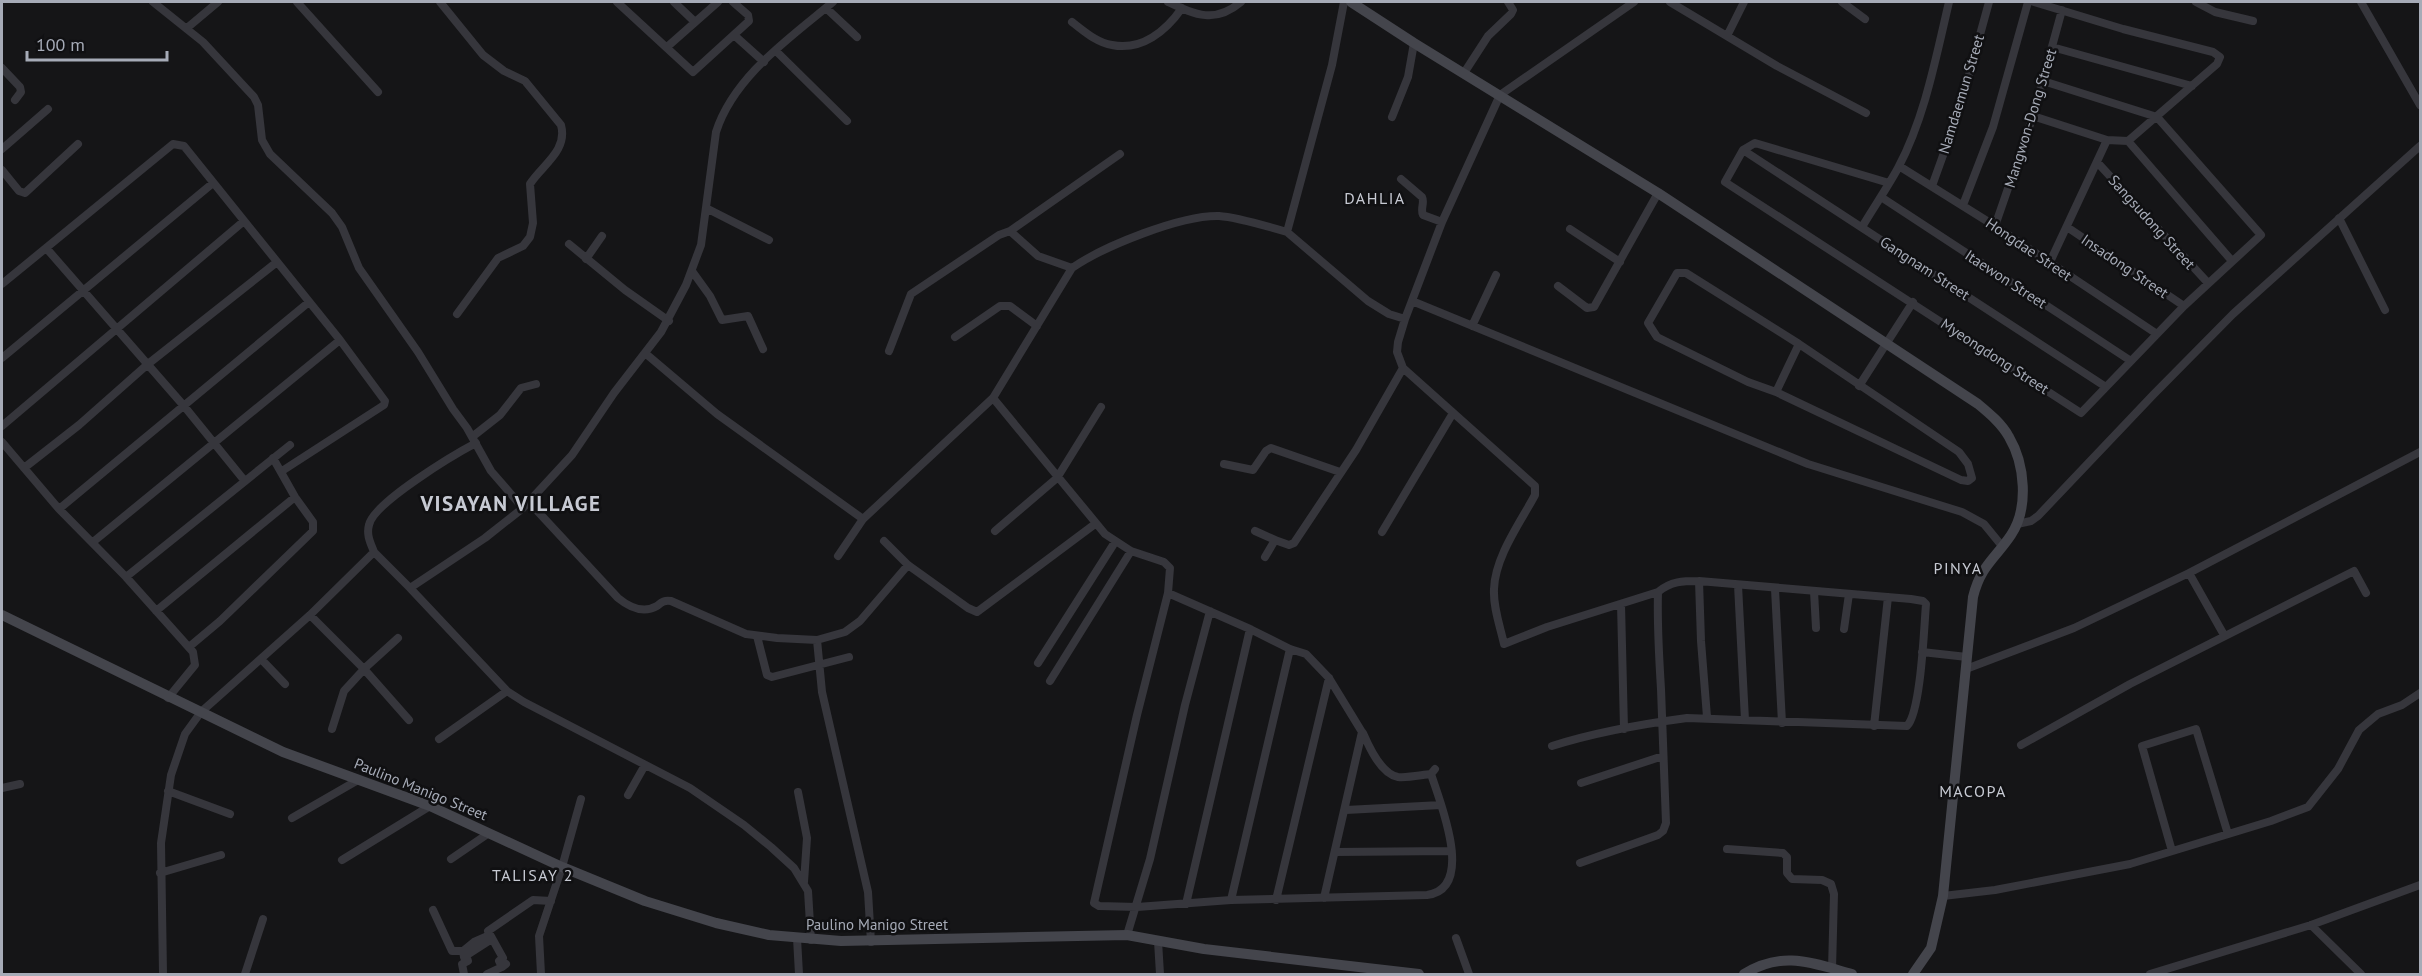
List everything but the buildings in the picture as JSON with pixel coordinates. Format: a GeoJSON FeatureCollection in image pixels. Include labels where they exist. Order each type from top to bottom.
{"type":"FeatureCollection","features":[{"type":"Feature","properties":{"kind":"street"},"geometry":{"type":"LineString","coordinates":[[153,2],[203,42],[254,97],[258,105],[262,140],[270,154],[332,213],[342,227],[358,268],[418,352],[491,471],[627,605],[647,610],[665,601],[671,601],[715,622],[758,636],[817,640],[845,632],[860,621],[908,565]]}},
{"type":"Feature","properties":{"kind":"street"},"geometry":{"type":"LineString","coordinates":[[186,28],[218,2]]}},
{"type":"Feature","properties":{"kind":"street"},"geometry":{"type":"LineString","coordinates":[[297,2],[378,92]]}},
{"type":"Feature","properties":{"kind":"street"},"geometry":{"type":"LineString","coordinates":[[440,2],[483,55],[504,71],[530,85],[561,125],[562,131],[560,147],[530,184],[533,223],[530,237],[523,246],[498,258],[457,314]]}},
{"type":"Feature","properties":{"kind":"street"},"geometry":{"type":"LineString","coordinates":[[617,2],[693,72],[749,19],[734,2]]}},
{"type":"Feature","properties":{"kind":"street"},"geometry":{"type":"LineString","coordinates":[[674,2],[695,22]]}},
{"type":"Feature","properties":{"kind":"street"},"geometry":{"type":"LineString","coordinates":[[667,47],[718,2]]}},
{"type":"Feature","properties":{"kind":"street"},"geometry":{"type":"LineString","coordinates":[[410,588],[485,538],[526,505],[572,455],[614,393],[669,321],[701,245],[716,132],[721,115],[735,93],[764,62],[833,2]]}},
{"type":"Feature","properties":{"kind":"street"},"geometry":{"type":"LineString","coordinates":[[1168,2],[1195,14],[1216,15],[1240,2]]}},
{"type":"Feature","properties":{"kind":"street"},"geometry":{"type":"LineString","coordinates":[[1287,232],[1330,75],[1344,2]]}},
{"type":"Feature","properties":{"kind":"street"},"geometry":{"type":"LineString","coordinates":[[1351,2],[1658,193],[1978,404],[2009,436],[2017,455],[2022,477],[2021,506],[2017,524],[1990,559],[1977,582],[1966,663],[1943,896],[1931,948],[1913,975]]}},
{"type":"Feature","properties":{"kind":"street"},"geometry":{"type":"LineString","coordinates":[[1464,73],[1488,36],[1511,14],[1513,10],[1508,2]]}},
{"type":"Feature","properties":{"kind":"street"},"geometry":{"type":"LineString","coordinates":[[1552,746],[1596,733],[1707,717],[1782,723],[1901,727],[1909,725],[1912,721],[1922,652],[1925,602],[1700,581],[1677,582],[1658,592],[1504,644],[1494,600],[1496,576],[1536,490],[1529,479],[1403,368],[1397,352],[1398,342],[1443,222],[1500,95],[1634,2]]}},
{"type":"Feature","properties":{"kind":"street"},"geometry":{"type":"LineString","coordinates":[[1670,2],[1777,66],[1866,113]]}},
{"type":"Feature","properties":{"kind":"street"},"geometry":{"type":"LineString","coordinates":[[1727,36],[1744,2]]}},
{"type":"Feature","properties":{"kind":"street"},"geometry":{"type":"LineString","coordinates":[[1842,2],[1865,19]]}},
{"type":"Feature","properties":{"kind":"street"},"geometry":{"type":"LineString","coordinates":[[1862,227],[1899,166],[1928,91],[1949,2]]}},
{"type":"Feature","properties":{"kind":"street","name":"Namdaemun Street"},"geometry":{"type":"LineString","coordinates":[[1932,186],[1959,111],[1989,2]]}},
{"type":"Feature","properties":{"kind":"street"},"geometry":{"type":"LineString","coordinates":[[1963,205],[1993,127],[2028,2]]}},
{"type":"Feature","properties":{"kind":"street"},"geometry":{"type":"LineString","coordinates":[[2033,116],[2107,140],[2127,141],[2217,64],[2220,57],[2213,52],[2034,2]]}},
{"type":"Feature","properties":{"kind":"street"},"geometry":{"type":"LineString","coordinates":[[2196,2],[2215,12],[2253,21]]}},
{"type":"Feature","properties":{"kind":"street"},"geometry":{"type":"LineString","coordinates":[[2361,2],[2421,105]]}},
{"type":"Feature","properties":{"kind":"street"},"geometry":{"type":"LineString","coordinates":[[826,8],[857,37]]}},
{"type":"Feature","properties":{"kind":"street"},"geometry":{"type":"LineString","coordinates":[[1072,22],[1104,43],[1122,46],[1154,37],[1165,30],[1182,8]]}},
{"type":"Feature","properties":{"kind":"street","name":"Mangwon-Dong Street"},"geometry":{"type":"LineString","coordinates":[[1995,226],[2033,116],[2062,10]]}},
{"type":"Feature","properties":{"kind":"street"},"geometry":{"type":"LineString","coordinates":[[734,35],[764,62]]}},
{"type":"Feature","properties":{"kind":"street"},"geometry":{"type":"LineString","coordinates":[[1392,117],[1408,77],[1414,43]]}},
{"type":"Feature","properties":{"kind":"street"},"geometry":{"type":"LineString","coordinates":[[2052,47],[2192,86]]}},
{"type":"Feature","properties":{"kind":"street"},"geometry":{"type":"LineString","coordinates":[[776,51],[847,121]]}},
{"type":"Feature","properties":{"kind":"street"},"geometry":{"type":"LineString","coordinates":[[2,68],[20,87],[21,92],[15,100]]}},
{"type":"Feature","properties":{"kind":"street"},"geometry":{"type":"LineString","coordinates":[[2043,81],[2157,117]]}},
{"type":"Feature","properties":{"kind":"street"},"geometry":{"type":"LineString","coordinates":[[2,149],[48,109]]}},
{"type":"Feature","properties":{"kind":"street","name":"Myeongdong Street"},"geometry":{"type":"LineString","coordinates":[[1743,150],[1725,182],[2081,413],[2184,306],[2261,235],[2157,117]]}},
{"type":"Feature","properties":{"kind":"street"},"geometry":{"type":"LineString","coordinates":[[2050,262],[2107,140]]}},
{"type":"Feature","properties":{"kind":"street"},"geometry":{"type":"LineString","coordinates":[[2127,141],[2232,261]]}},
{"type":"Feature","properties":{"kind":"street"},"geometry":{"type":"LineString","coordinates":[[1743,150],[1755,143],[1889,183]]}},
{"type":"Feature","properties":{"kind":"street"},"geometry":{"type":"LineString","coordinates":[[2,170],[19,191],[25,193],[78,144]]}},
{"type":"Feature","properties":{"kind":"street"},"geometry":{"type":"LineString","coordinates":[[2,285],[173,144],[184,146],[384,398],[384,405],[282,471]]}},
{"type":"Feature","properties":{"kind":"street"},"geometry":{"type":"LineString","coordinates":[[2017,524],[2031,522],[2038,516],[2234,314],[2421,146]]}},
{"type":"Feature","properties":{"kind":"street","name":"Gangnam Street"},"geometry":{"type":"LineString","coordinates":[[1743,150],[2106,387]]}},
{"type":"Feature","properties":{"kind":"street"},"geometry":{"type":"LineString","coordinates":[[889,351],[909,297],[914,291],[999,235],[1010,231],[1120,154]]}},
{"type":"Feature","properties":{"kind":"street","name":"Sangsudong Street"},"geometry":{"type":"LineString","coordinates":[[2097,162],[2208,283]]}},
{"type":"Feature","properties":{"kind":"street","name":"Hongdae Street"},"geometry":{"type":"LineString","coordinates":[[1899,166],[1963,205],[2157,334]]}},
{"type":"Feature","properties":{"kind":"street"},"geometry":{"type":"LineString","coordinates":[[1401,179],[1422,197],[1423,215],[1443,222]]}},
{"type":"Feature","properties":{"kind":"street"},"geometry":{"type":"LineString","coordinates":[[2,358],[213,183]]}},
{"type":"Feature","properties":{"kind":"street"},"geometry":{"type":"LineString","coordinates":[[1558,286],[1587,308],[1592,309],[1658,193]]}},
{"type":"Feature","properties":{"kind":"street","name":"Itaewon Street"},"geometry":{"type":"LineString","coordinates":[[1881,197],[2131,361]]}},
{"type":"Feature","properties":{"kind":"street"},"geometry":{"type":"LineString","coordinates":[[706,208],[769,240]]}},
{"type":"Feature","properties":{"kind":"street"},"geometry":{"type":"LineString","coordinates":[[838,556],[863,519],[993,398],[1072,268],[1083,260],[1154,230],[1201,216],[1222,216],[1287,232],[1368,301],[1389,314],[1405,319]]}},
{"type":"Feature","properties":{"kind":"street"},"geometry":{"type":"LineString","coordinates":[[2339,218],[2385,310]]}},
{"type":"Feature","properties":{"kind":"street"},"geometry":{"type":"LineString","coordinates":[[2,426],[244,221]]}},
{"type":"Feature","properties":{"kind":"street","name":"Insadong Street"},"geometry":{"type":"LineString","coordinates":[[2067,227],[2184,306]]}},
{"type":"Feature","properties":{"kind":"street"},"geometry":{"type":"LineString","coordinates":[[1570,229],[1620,262]]}},
{"type":"Feature","properties":{"kind":"street"},"geometry":{"type":"LineString","coordinates":[[1010,231],[1038,256],[1072,268]]}},
{"type":"Feature","properties":{"kind":"street"},"geometry":{"type":"LineString","coordinates":[[586,259],[602,236]]}},
{"type":"Feature","properties":{"kind":"street"},"geometry":{"type":"LineString","coordinates":[[569,244],[669,321]]}},
{"type":"Feature","properties":{"kind":"street"},"geometry":{"type":"LineString","coordinates":[[47,249],[184,406],[244,480]]}},
{"type":"Feature","properties":{"kind":"street"},"geometry":{"type":"LineString","coordinates":[[24,468],[79,425],[148,364],[278,262]]}},
{"type":"Feature","properties":{"kind":"street"},"geometry":{"type":"LineString","coordinates":[[692,271],[710,296],[722,320],[748,315],[763,349]]}},
{"type":"Feature","properties":{"kind":"street"},"geometry":{"type":"LineString","coordinates":[[1677,273],[1686,273],[1799,344],[1959,452],[1968,464],[1972,478],[1968,481],[1961,480],[1776,392],[1748,382],[1657,336],[1648,323],[1677,273]]}},
{"type":"Feature","properties":{"kind":"street"},"geometry":{"type":"LineString","coordinates":[[1472,326],[1496,275]]}},
{"type":"Feature","properties":{"kind":"street"},"geometry":{"type":"LineString","coordinates":[[1412,301],[1808,464],[1962,512],[1984,524],[2002,546]]}},
{"type":"Feature","properties":{"kind":"street"},"geometry":{"type":"LineString","coordinates":[[59,509],[309,302]]}},
{"type":"Feature","properties":{"kind":"street"},"geometry":{"type":"LineString","coordinates":[[1859,386],[1913,302]]}},
{"type":"Feature","properties":{"kind":"street"},"geometry":{"type":"LineString","coordinates":[[955,337],[1000,306],[1005,305],[1036,326]]}},
{"type":"Feature","properties":{"kind":"street"},"geometry":{"type":"LineString","coordinates":[[93,542],[340,340]]}},
{"type":"Feature","properties":{"kind":"street"},"geometry":{"type":"LineString","coordinates":[[1776,392],[1799,344]]}},
{"type":"Feature","properties":{"kind":"street"},"geometry":{"type":"LineString","coordinates":[[645,353],[717,414],[863,519]]}},
{"type":"Feature","properties":{"kind":"street"},"geometry":{"type":"LineString","coordinates":[[1255,531],[1290,545],[1294,543],[1356,450],[1403,368]]}},
{"type":"Feature","properties":{"kind":"street"},"geometry":{"type":"LineString","coordinates":[[536,384],[521,388],[500,415],[474,440],[407,487],[375,514],[369,524],[368,532],[374,552],[507,691],[690,788],[744,825],[794,868],[804,883],[809,901],[811,940]]}},
{"type":"Feature","properties":{"kind":"street"},"geometry":{"type":"LineString","coordinates":[[993,398],[1095,524],[1115,542],[1131,551],[1167,564],[1170,572],[1168,593],[1094,903],[1099,906],[1137,907],[1231,900],[1427,895],[1439,893],[1446,888],[1451,851],[1448,824],[1433,772],[1397,777],[1389,773],[1372,752],[1329,678],[1306,654],[1290,649],[1250,628],[1168,593]]}},
{"type":"Feature","properties":{"kind":"street"},"geometry":{"type":"LineString","coordinates":[[995,531],[1057,478],[1101,407]]}},
{"type":"Feature","properties":{"kind":"street"},"geometry":{"type":"LineString","coordinates":[[1382,532],[1453,413]]}},
{"type":"Feature","properties":{"kind":"street"},"geometry":{"type":"LineString","coordinates":[[2,442],[59,509],[126,577],[189,647],[195,659],[195,665],[168,698]]}},
{"type":"Feature","properties":{"kind":"street"},"geometry":{"type":"LineString","coordinates":[[126,577],[244,480],[290,446]]}},
{"type":"Feature","properties":{"kind":"street"},"geometry":{"type":"LineString","coordinates":[[1224,464],[1253,470],[1267,450],[1271,448],[1340,472]]}},
{"type":"Feature","properties":{"kind":"street"},"geometry":{"type":"LineString","coordinates":[[1922,652],[1966,663],[2074,628],[2189,573],[2421,452]]}},
{"type":"Feature","properties":{"kind":"street"},"geometry":{"type":"LineString","coordinates":[[189,647],[220,621],[313,531],[313,522],[295,497],[273,458]]}},
{"type":"Feature","properties":{"kind":"street"},"geometry":{"type":"LineString","coordinates":[[156,611],[295,497]]}},
{"type":"Feature","properties":{"kind":"street"},"geometry":{"type":"LineString","coordinates":[[884,541],[908,565],[968,609],[977,612],[1095,524]]}},
{"type":"Feature","properties":{"kind":"street"},"geometry":{"type":"LineString","coordinates":[[1265,557],[1275,540]]}},
{"type":"Feature","properties":{"kind":"street"},"geometry":{"type":"LineString","coordinates":[[1038,663],[1115,542]]}},
{"type":"Feature","properties":{"kind":"street"},"geometry":{"type":"LineString","coordinates":[[1050,681],[1131,551]]}},
{"type":"Feature","properties":{"kind":"street"},"geometry":{"type":"LineString","coordinates":[[163,975],[160,843],[168,791],[185,734],[201,712],[310,615],[374,552]]}},
{"type":"Feature","properties":{"kind":"street"},"geometry":{"type":"LineString","coordinates":[[2020,744],[2224,635],[2354,571],[2366,593]]}},
{"type":"Feature","properties":{"kind":"street"},"geometry":{"type":"LineString","coordinates":[[2189,573],[2224,635]]}},
{"type":"Feature","properties":{"kind":"street"},"geometry":{"type":"LineString","coordinates":[[1700,581],[1701,641],[1707,717]]}},
{"type":"Feature","properties":{"kind":"street"},"geometry":{"type":"LineString","coordinates":[[1738,585],[1745,720]]}},
{"type":"Feature","properties":{"kind":"street"},"geometry":{"type":"LineString","coordinates":[[1775,589],[1782,723]]}},
{"type":"Feature","properties":{"kind":"street"},"geometry":{"type":"LineString","coordinates":[[1814,591],[1816,628]]}},
{"type":"Feature","properties":{"kind":"street"},"geometry":{"type":"LineString","coordinates":[[1580,863],[1658,835],[1663,831],[1666,823],[1658,592]]}},
{"type":"Feature","properties":{"kind":"street"},"geometry":{"type":"LineString","coordinates":[[1844,629],[1849,594]]}},
{"type":"Feature","properties":{"kind":"street"},"geometry":{"type":"LineString","coordinates":[[1874,726],[1888,597]]}},
{"type":"Feature","properties":{"kind":"street"},"geometry":{"type":"LineString","coordinates":[[1621,604],[1624,729]]}},
{"type":"Feature","properties":{"kind":"street"},"geometry":{"type":"LineString","coordinates":[[1127,935],[1150,859],[1185,705],[1210,611]]}},
{"type":"Feature","properties":{"kind":"street","name":"Paulino Manigo Street"},"geometry":{"type":"LineString","coordinates":[[2,615],[168,698],[283,752],[430,806],[562,867],[645,901],[743,930],[811,940],[871,942],[1127,935],[1204,950],[1364,971],[1419,975]]}},
{"type":"Feature","properties":{"kind":"street"},"geometry":{"type":"LineString","coordinates":[[310,615],[364,669],[409,720]]}},
{"type":"Feature","properties":{"kind":"street"},"geometry":{"type":"LineString","coordinates":[[1186,904],[1250,628]]}},
{"type":"Feature","properties":{"kind":"street"},"geometry":{"type":"LineString","coordinates":[[758,636],[767,675],[772,677],[849,657]]}},
{"type":"Feature","properties":{"kind":"street"},"geometry":{"type":"LineString","coordinates":[[332,729],[344,691],[398,638]]}},
{"type":"Feature","properties":{"kind":"street"},"geometry":{"type":"LineString","coordinates":[[817,640],[818,666],[868,892],[871,942]]}},
{"type":"Feature","properties":{"kind":"street"},"geometry":{"type":"LineString","coordinates":[[1231,900],[1290,649]]}},
{"type":"Feature","properties":{"kind":"street"},"geometry":{"type":"LineString","coordinates":[[261,659],[285,684]]}},
{"type":"Feature","properties":{"kind":"street"},"geometry":{"type":"LineString","coordinates":[[1276,900],[1329,678]]}},
{"type":"Feature","properties":{"kind":"street"},"geometry":{"type":"LineString","coordinates":[[439,739],[507,691]]}},
{"type":"Feature","properties":{"kind":"street"},"geometry":{"type":"LineString","coordinates":[[1943,896],[1995,891],[2130,864],[2308,807],[2338,769],[2359,730],[2378,714],[2402,705],[2421,693]]}},
{"type":"Feature","properties":{"kind":"street"},"geometry":{"type":"LineString","coordinates":[[2172,851],[2142,746],[2196,729],[2228,834]]}},
{"type":"Feature","properties":{"kind":"street"},"geometry":{"type":"LineString","coordinates":[[1324,898],[1346,810],[1362,732]]}},
{"type":"Feature","properties":{"kind":"street"},"geometry":{"type":"LineString","coordinates":[[1581,783],[1663,756]]}},
{"type":"Feature","properties":{"kind":"street"},"geometry":{"type":"LineString","coordinates":[[628,795],[645,765]]}},
{"type":"Feature","properties":{"kind":"street"},"geometry":{"type":"LineString","coordinates":[[292,818],[358,780]]}},
{"type":"Feature","properties":{"kind":"street"},"geometry":{"type":"LineString","coordinates":[[2,788],[20,784]]}},
{"type":"Feature","properties":{"kind":"street"},"geometry":{"type":"LineString","coordinates":[[168,791],[230,814]]}},
{"type":"Feature","properties":{"kind":"street"},"geometry":{"type":"LineString","coordinates":[[798,792],[807,838],[804,883]]}},
{"type":"Feature","properties":{"kind":"street"},"geometry":{"type":"LineString","coordinates":[[542,975],[539,936],[581,799]]}},
{"type":"Feature","properties":{"kind":"street"},"geometry":{"type":"LineString","coordinates":[[1346,810],[1441,804]]}},
{"type":"Feature","properties":{"kind":"street"},"geometry":{"type":"LineString","coordinates":[[342,860],[430,806]]}},
{"type":"Feature","properties":{"kind":"street"},"geometry":{"type":"LineString","coordinates":[[451,859],[489,833]]}},
{"type":"Feature","properties":{"kind":"street"},"geometry":{"type":"LineString","coordinates":[[1727,849],[1783,854],[1787,857],[1787,873],[1792,879],[1822,880],[1831,884],[1834,894],[1832,969]]}},
{"type":"Feature","properties":{"kind":"street"},"geometry":{"type":"LineString","coordinates":[[1335,852],[1451,851]]}},
{"type":"Feature","properties":{"kind":"street"},"geometry":{"type":"LineString","coordinates":[[160,873],[221,855]]}},
{"type":"Feature","properties":{"kind":"street"},"geometry":{"type":"LineString","coordinates":[[2150,975],[2312,924],[2421,885]]}},
{"type":"Feature","properties":{"kind":"street"},"geometry":{"type":"LineString","coordinates":[[487,975],[504,965],[499,961],[502,958],[488,931],[533,900],[551,902]]}},
{"type":"Feature","properties":{"kind":"street"},"geometry":{"type":"LineString","coordinates":[[433,910],[452,951],[465,953]]}},
{"type":"Feature","properties":{"kind":"street"},"geometry":{"type":"LineString","coordinates":[[245,975],[263,919]]}},
{"type":"Feature","properties":{"kind":"street"},"geometry":{"type":"LineString","coordinates":[[2312,924],[2361,975]]}},
{"type":"Feature","properties":{"kind":"street"},"geometry":{"type":"LineString","coordinates":[[465,953],[474,942],[491,937]]}},
{"type":"Feature","properties":{"kind":"street"},"geometry":{"type":"LineString","coordinates":[[797,938],[799,975]]}},
{"type":"Feature","properties":{"kind":"street"},"geometry":{"type":"LineString","coordinates":[[1456,938],[1469,975]]}},
{"type":"Feature","properties":{"kind":"street"},"geometry":{"type":"LineString","coordinates":[[1158,941],[1160,975]]}},
{"type":"Feature","properties":{"kind":"street"},"geometry":{"type":"LineString","coordinates":[[464,975],[462,964],[468,961],[465,953]]}},
{"type":"Feature","properties":{"kind":"street"},"geometry":{"type":"LineString","coordinates":[[1744,975],[1766,964],[1785,959],[1802,960],[1852,975]]}},
{"type":"Feature","properties":{"kind":"district","name":"DAHLIA"},"geometry":{"type":"Point","coordinates":[1375,198]}},
{"type":"Feature","properties":{"kind":"district","name":"VISAYAN VILLAGE"},"geometry":{"type":"Point","coordinates":[511,503]}},
{"type":"Feature","properties":{"kind":"district","name":"PINYA"},"geometry":{"type":"Point","coordinates":[1958,568]}},
{"type":"Feature","properties":{"kind":"district","name":"MACOPA"},"geometry":{"type":"Point","coordinates":[1973,791]}},
{"type":"Feature","properties":{"kind":"district","name":"TALISAY 2"},"geometry":{"type":"Point","coordinates":[533,875]}}]}
